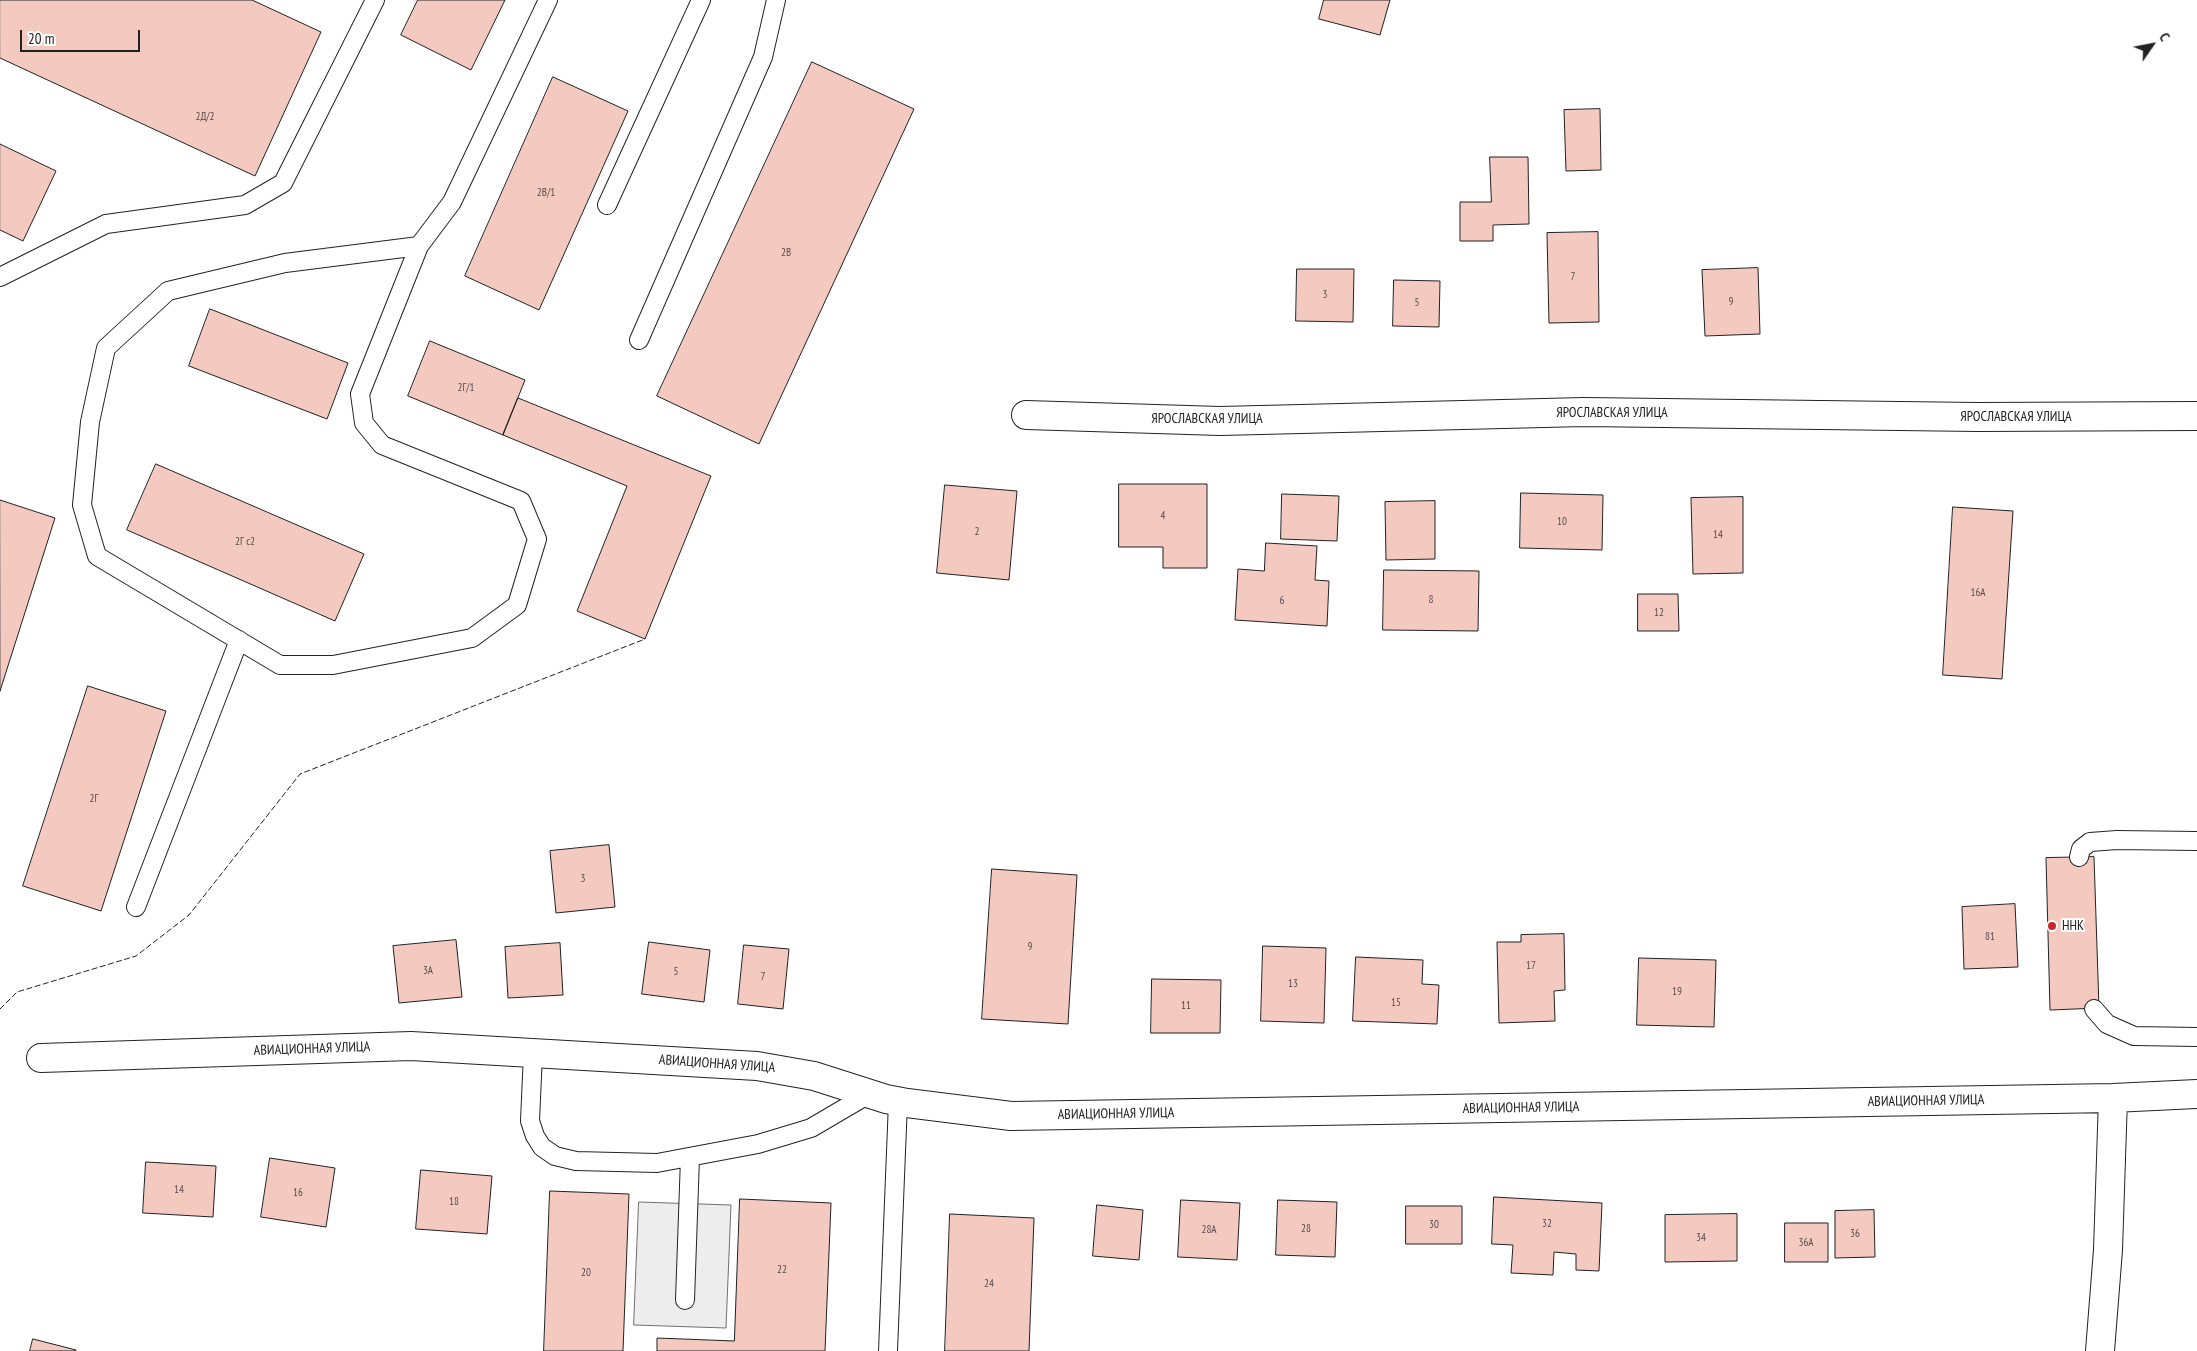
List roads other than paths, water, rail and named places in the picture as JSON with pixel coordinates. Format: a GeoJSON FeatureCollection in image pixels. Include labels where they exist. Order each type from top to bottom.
{"type":"FeatureCollection","features":[{"type":"Feature","properties":{"kind":"street","name":"ЯРОСЛАВСКАЯ УЛИЦА"},"geometry":{"type":"LineString","coordinates":[[1026,415],[1220,421],[1584,412],[1978,418],[2197,416]]}},
{"type":"Feature","properties":{"kind":"street","name":"АВИАЦИОННАЯ УЛИЦА"},"geometry":{"type":"LineString","coordinates":[[41,1058],[411,1046],[533,1052],[756,1066],[814,1076],[898,1102],[1011,1116],[2113,1098],[2197,1094]]}},
{"type":"Feature","properties":{"kind":"street"},"geometry":{"type":"LineString","coordinates":[[2100,1351],[2108,1250],[2113,1098]]}},
{"type":"Feature","properties":{"kind":"lane"},"geometry":{"type":"LineString","coordinates":[[0,277],[106,224],[245,205],[283,183],[375,0]]}},
{"type":"Feature","properties":{"kind":"lane"},"geometry":{"type":"LineString","coordinates":[[419,246],[285,263],[168,291],[106,348],[90,422],[82,505],[97,556],[280,665],[333,665],[472,638],[516,605],[538,539],[521,501],[382,445],[364,423],[360,394],[419,246],[452,202],[548,0]]}},
{"type":"Feature","properties":{"kind":"lane"},"geometry":{"type":"LineString","coordinates":[[608,205],[701,0]]}},
{"type":"Feature","properties":{"kind":"lane"},"geometry":{"type":"LineString","coordinates":[[639,340],[763,57],[776,0]]}},
{"type":"Feature","properties":{"kind":"lane"},"geometry":{"type":"LineString","coordinates":[[136,907],[239,640]]}},
{"type":"Feature","properties":{"kind":"lane"},"geometry":{"type":"LineString","coordinates":[[2079,857],[2081,849],[2090,842],[2143,839],[2197,841]]}},
{"type":"Feature","properties":{"kind":"lane"},"geometry":{"type":"LineString","coordinates":[[2094,1009],[2107,1024],[2134,1036],[2197,1037]]}},
{"type":"Feature","properties":{"kind":"lane"},"geometry":{"type":"LineString","coordinates":[[533,1052],[530,1121],[535,1136],[542,1147],[554,1156],[576,1161],[657,1163],[690,1158],[787,1137],[811,1128],[869,1094]]}},
{"type":"Feature","properties":{"kind":"lane"},"geometry":{"type":"LineString","coordinates":[[888,1351],[898,1102]]}},
{"type":"Feature","properties":{"kind":"lane"},"geometry":{"type":"LineString","coordinates":[[685,1300],[690,1158]]}},
{"type":"Feature","properties":{"kind":"place","name":"ННК"},"geometry":{"type":"Point","coordinates":[2052,926]}}]}
